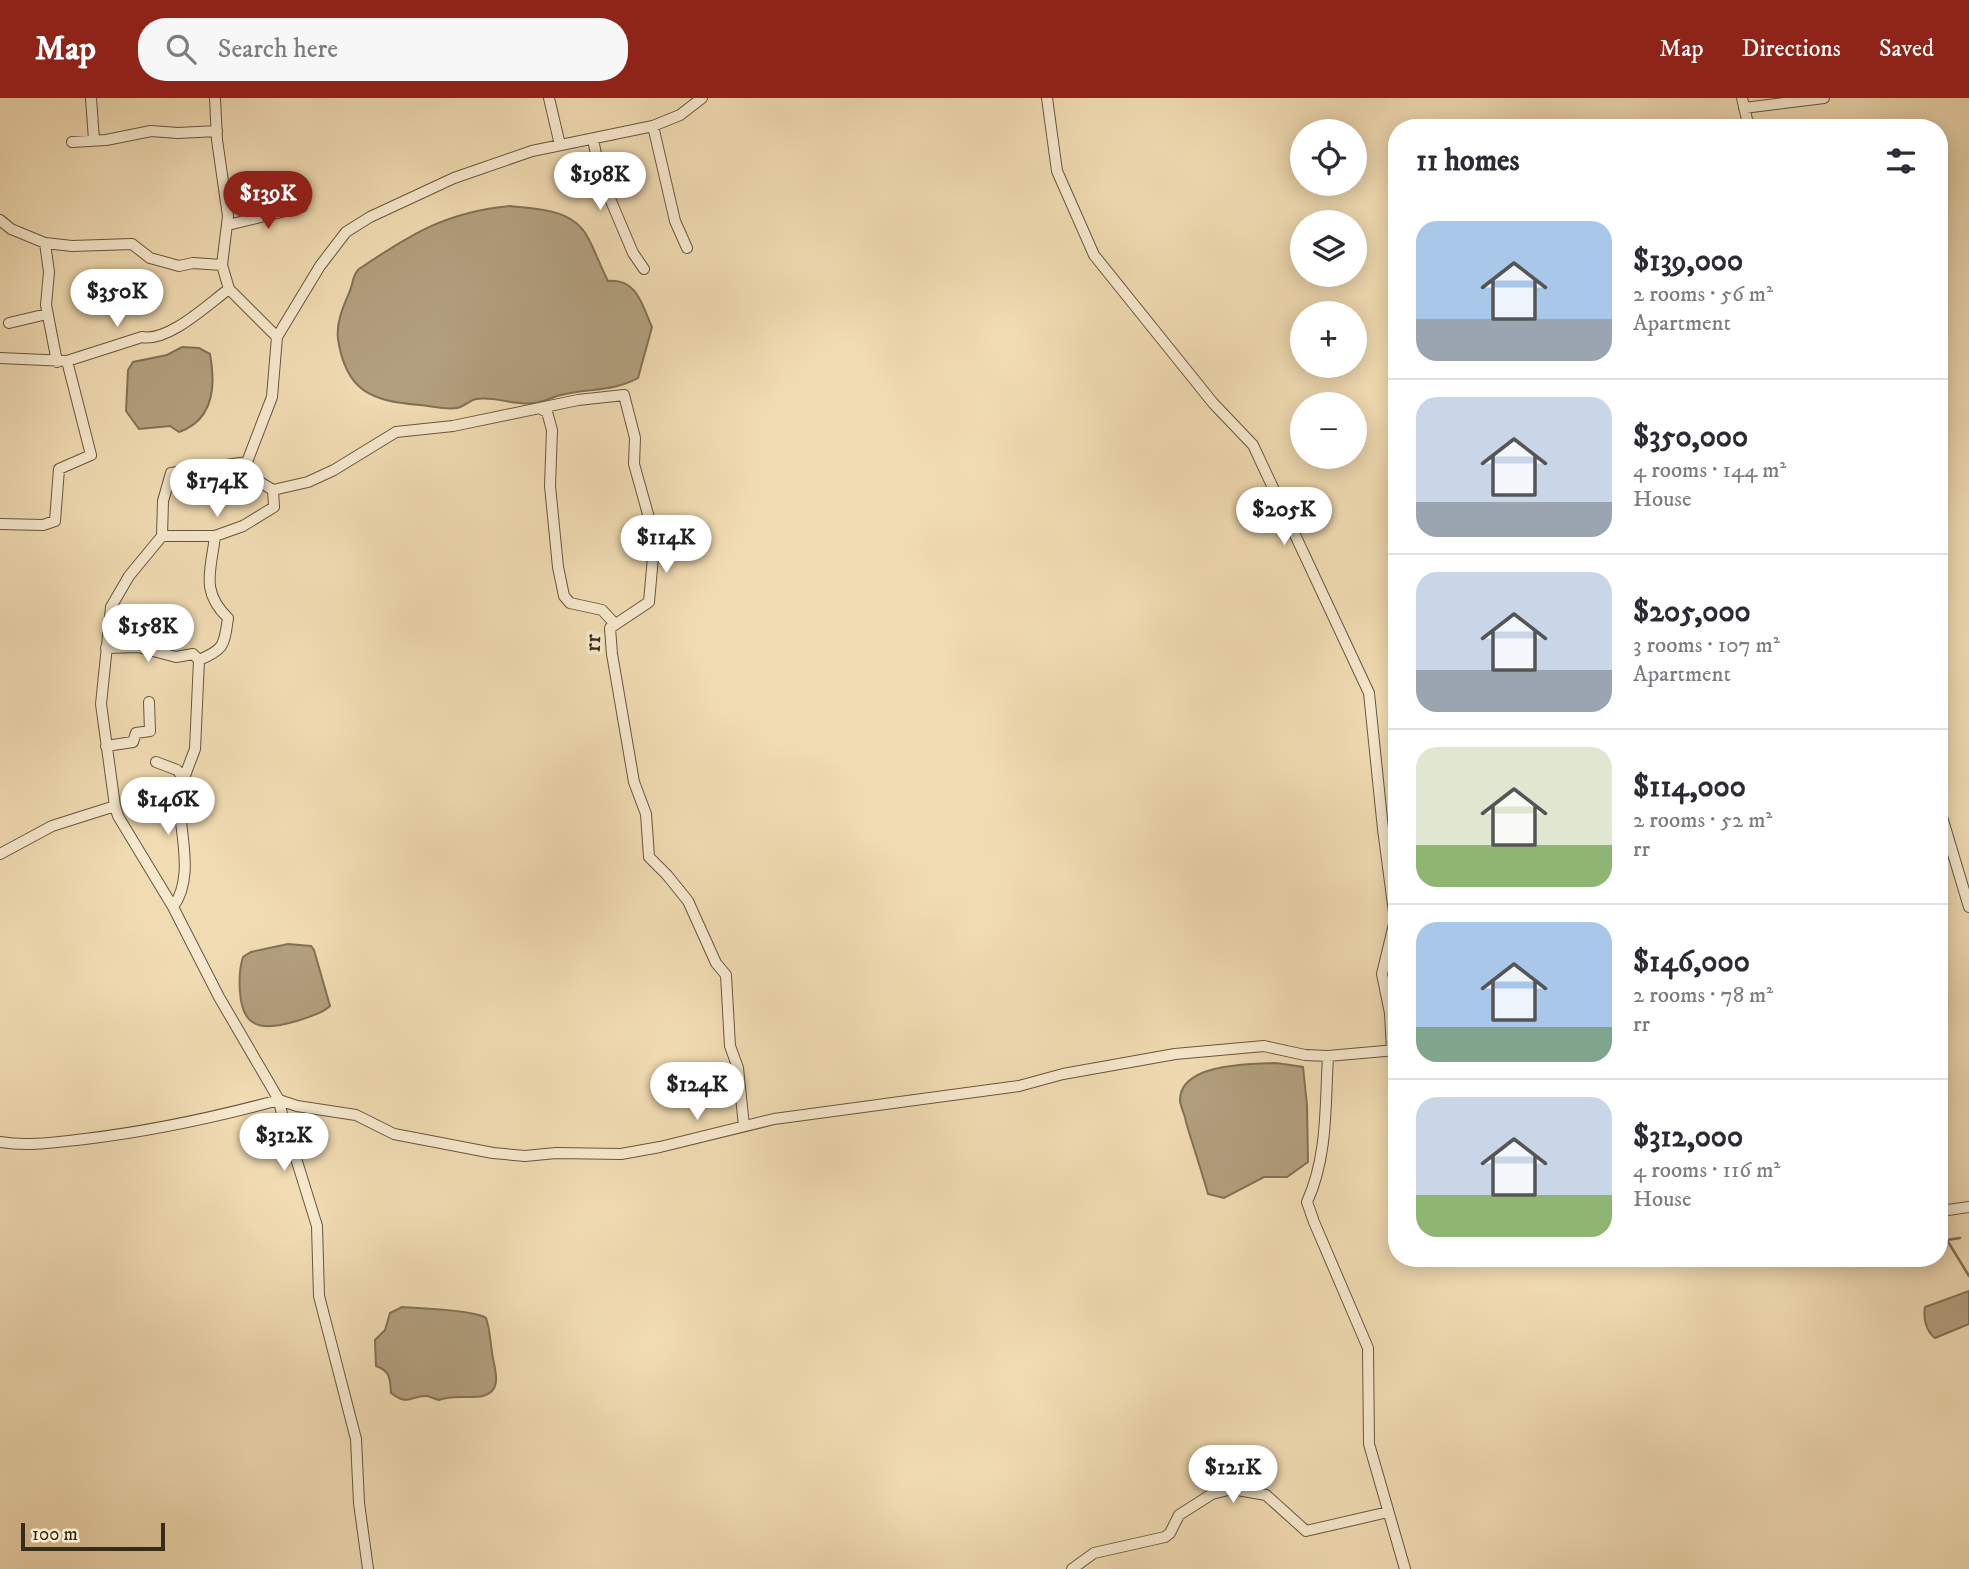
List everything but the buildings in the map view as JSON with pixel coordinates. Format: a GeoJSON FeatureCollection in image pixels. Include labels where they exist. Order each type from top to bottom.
{"type":"FeatureCollection","features":[{"type":"Feature","properties":{"kind":"street"},"geometry":{"type":"LineString","coordinates":[[91,98],[94,140]]}},
{"type":"Feature","properties":{"kind":"street"},"geometry":{"type":"LineString","coordinates":[[215,98],[228,225],[222,265],[229,289],[277,337]]}},
{"type":"Feature","properties":{"kind":"street"},"geometry":{"type":"LineString","coordinates":[[549,98],[560,145]]}},
{"type":"Feature","properties":{"kind":"street"},"geometry":{"type":"LineString","coordinates":[[247,462],[272,397],[277,337],[320,266],[346,232],[370,217],[454,178],[532,151],[653,127],[680,115],[702,98]]}},
{"type":"Feature","properties":{"kind":"street"},"geometry":{"type":"LineString","coordinates":[[1046,98],[1057,171],[1094,255],[1213,403],[1254,445],[1369,693],[1388,868]]}},
{"type":"Feature","properties":{"kind":"street"},"geometry":{"type":"LineString","coordinates":[[1743,103],[1824,98]]}},
{"type":"Feature","properties":{"kind":"street"},"geometry":{"type":"LineString","coordinates":[[653,127],[675,221],[687,248]]}},
{"type":"Feature","properties":{"kind":"street"},"geometry":{"type":"LineString","coordinates":[[72,142],[151,131],[217,131]]}},
{"type":"Feature","properties":{"kind":"street"},"geometry":{"type":"LineString","coordinates":[[593,139],[600,175],[633,253],[644,269]]}},
{"type":"Feature","properties":{"kind":"street"},"geometry":{"type":"LineString","coordinates":[[228,225],[302,207]]}},
{"type":"Feature","properties":{"kind":"street"},"geometry":{"type":"LineString","coordinates":[[0,220],[11,229],[45,243],[72,246],[132,244],[150,258],[179,266],[193,263],[222,265]]}},
{"type":"Feature","properties":{"kind":"street"},"geometry":{"type":"LineString","coordinates":[[0,524],[43,525],[55,521],[60,469],[91,455],[47,314],[49,272],[45,243]]}},
{"type":"Feature","properties":{"kind":"street"},"geometry":{"type":"LineString","coordinates":[[0,358],[62,361],[142,337],[150,338],[177,328],[229,289]]}},
{"type":"Feature","properties":{"kind":"street"},"geometry":{"type":"LineString","coordinates":[[9,323],[47,314]]}},
{"type":"Feature","properties":{"kind":"street","name":"rr"},"geometry":{"type":"LineString","coordinates":[[274,490],[308,482],[334,470],[396,432],[453,426],[578,400],[624,395],[635,438],[636,473],[651,524],[653,557],[649,602],[610,628],[611,646],[634,782],[646,814],[649,857],[688,901],[716,963],[726,975],[730,1046],[738,1068],[744,1126]]}},
{"type":"Feature","properties":{"kind":"street"},"geometry":{"type":"LineString","coordinates":[[541,409],[547,412],[552,430],[550,486],[556,525],[558,567],[564,596],[570,603],[602,610],[615,624]]}},
{"type":"Feature","properties":{"kind":"street"},"geometry":{"type":"LineString","coordinates":[[162,536],[215,536],[243,526],[274,507],[274,490],[258,481],[247,462]]}},
{"type":"Feature","properties":{"kind":"street"},"geometry":{"type":"LineString","coordinates":[[247,462],[171,473],[163,501],[162,536],[129,576],[111,607],[101,704],[118,816],[200,954],[219,997],[279,1100],[317,1226],[319,1296],[356,1439],[359,1503],[368,1569]]}},
{"type":"Feature","properties":{"kind":"street"},"geometry":{"type":"LineString","coordinates":[[199,660],[218,652],[225,640],[228,618],[213,603],[209,591],[215,536]]}},
{"type":"Feature","properties":{"kind":"street"},"geometry":{"type":"LineString","coordinates":[[106,648],[138,647],[176,657],[193,654],[199,660],[195,750],[184,778],[179,807],[184,843],[184,875],[180,898],[173,907]]}},
{"type":"Feature","properties":{"kind":"street"},"geometry":{"type":"LineString","coordinates":[[106,746],[134,742],[136,733],[150,731],[149,702]]}},
{"type":"Feature","properties":{"kind":"street"},"geometry":{"type":"LineString","coordinates":[[156,762],[177,769],[184,778]]}},
{"type":"Feature","properties":{"kind":"street"},"geometry":{"type":"LineString","coordinates":[[0,854],[51,826],[115,806]]}},
{"type":"Feature","properties":{"kind":"street"},"geometry":{"type":"LineString","coordinates":[[1948,837],[1969,906]]}},
{"type":"Feature","properties":{"kind":"street"},"geometry":{"type":"LineString","coordinates":[[1388,949],[1382,974],[1388,1003]]}},
{"type":"Feature","properties":{"kind":"street"},"geometry":{"type":"LineString","coordinates":[[0,1142],[52,1142],[132,1133],[279,1100],[297,1106],[356,1115],[394,1134],[493,1153],[525,1156],[556,1153],[621,1154],[774,1119],[1019,1086],[1063,1074],[1175,1055],[1264,1046],[1305,1055],[1328,1056],[1388,1051]]}},
{"type":"Feature","properties":{"kind":"street"},"geometry":{"type":"LineString","coordinates":[[1328,1056],[1323,1148],[1317,1181],[1307,1202],[1368,1348],[1369,1444],[1405,1569]]}},
{"type":"Feature","properties":{"kind":"street"},"geometry":{"type":"LineString","coordinates":[[1948,1210],[1969,1207]]}},
{"type":"Feature","properties":{"kind":"street"},"geometry":{"type":"LineString","coordinates":[[1072,1569],[1094,1553],[1165,1537],[1179,1515],[1223,1490],[1265,1495],[1306,1531],[1388,1512]]}},
{"type":"Feature","properties":{"kind":"shaded area"},"geometry":{"type":"Polygon","coordinates":[[[510,206],[553,212],[572,220],[587,236],[608,281],[618,281],[632,288],[652,327],[638,378],[619,386],[571,393],[542,402],[520,403],[483,398],[453,408],[388,400],[364,390],[347,371],[338,339],[340,315],[356,272],[413,235],[448,219],[510,206]]]}},
{"type":"Feature","properties":{"kind":"shaded area"},"geometry":{"type":"Polygon","coordinates":[[[182,347],[199,348],[210,354],[213,378],[206,410],[191,427],[179,432],[170,426],[139,429],[126,411],[128,370],[133,362],[167,355],[182,347]]]}},
{"type":"Feature","properties":{"kind":"shaded area"},"geometry":{"type":"Polygon","coordinates":[[[288,944],[311,946],[314,950],[330,1006],[320,1013],[289,1023],[275,1026],[256,1024],[246,1016],[241,1000],[240,972],[243,957],[251,952],[288,944]]]}},
{"type":"Feature","properties":{"kind":"shaded area"},"geometry":{"type":"Polygon","coordinates":[[[1276,1063],[1303,1067],[1308,1162],[1287,1177],[1264,1177],[1224,1198],[1208,1194],[1180,1101],[1183,1088],[1191,1079],[1218,1068],[1276,1063]]]}},
{"type":"Feature","properties":{"kind":"shaded area"},"geometry":{"type":"Polygon","coordinates":[[[1969,1291],[1969,1324],[1935,1338],[1926,1324],[1925,1307],[1969,1291]]]}},
{"type":"Feature","properties":{"kind":"shaded area"},"geometry":{"type":"Polygon","coordinates":[[[402,1307],[460,1311],[486,1318],[496,1377],[494,1389],[483,1396],[439,1400],[421,1396],[406,1400],[391,1393],[387,1373],[376,1366],[375,1340],[385,1330],[390,1313],[402,1307]]]}},
{"type":"Feature","properties":{"kind":"waterway"},"geometry":{"type":"LineString","coordinates":[[1948,1240],[1960,1238]]}},
{"type":"Feature","properties":{"kind":"waterway"},"geometry":{"type":"LineString","coordinates":[[1948,1242],[1969,1276]]}}]}
